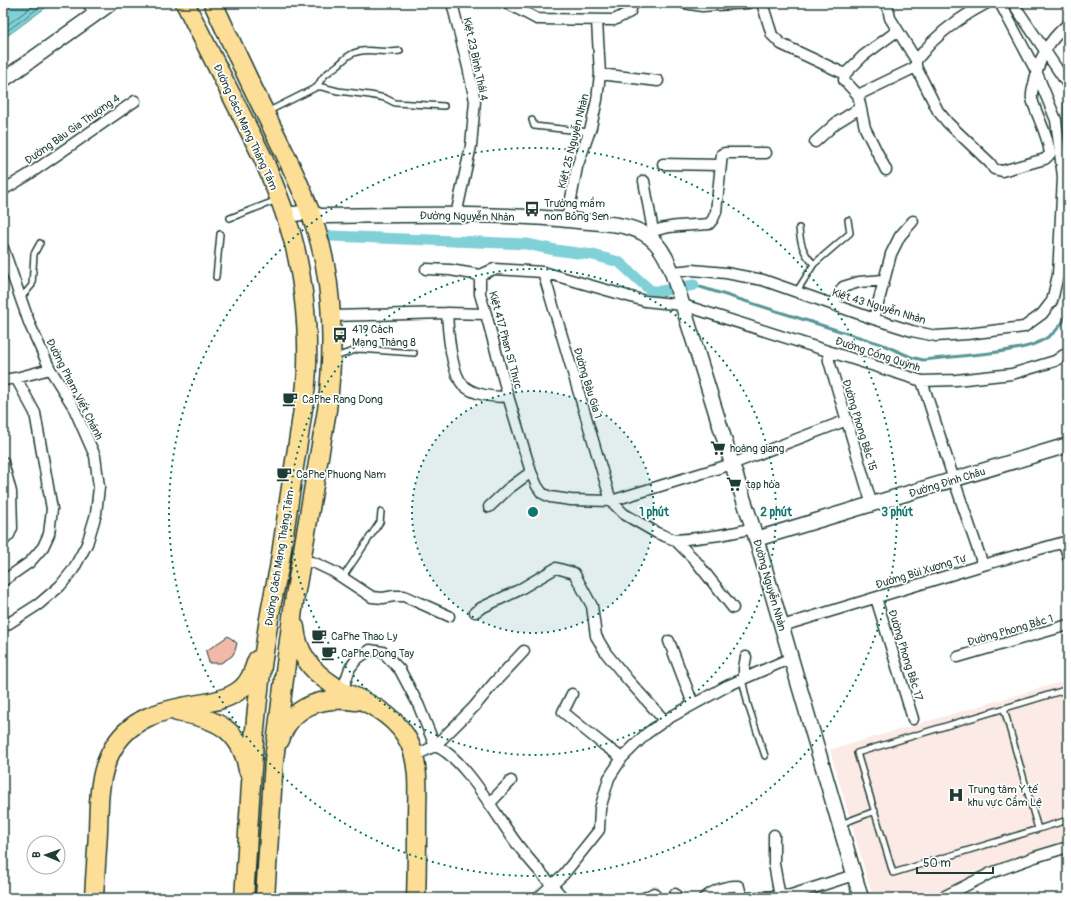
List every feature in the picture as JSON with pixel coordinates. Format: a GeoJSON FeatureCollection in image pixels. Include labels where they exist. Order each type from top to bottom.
{"type":"FeatureCollection","features":[{"type":"Feature","properties":{"kind":"highway","name":"Đường Cách Mạng Tháng Tám"},"geometry":{"type":"LineString","coordinates":[[185,3],[263,158],[283,207],[298,260],[304,293],[307,358],[304,400],[279,566],[265,639],[256,717],[244,898]]}},
{"type":"Feature","properties":{"kind":"highway","name":"Đường Cách Mạng Tháng Tám"},"geometry":{"type":"LineString","coordinates":[[213,3],[293,169],[310,212],[325,264],[332,316],[332,358],[327,410],[294,602],[274,760],[265,898]]}},
{"type":"Feature","properties":{"kind":"highway"},"geometry":{"type":"LineString","coordinates":[[294,602],[296,633],[304,658],[317,674],[342,692],[366,703],[391,718],[403,732],[410,745],[414,756],[417,776],[416,898]]}},
{"type":"Feature","properties":{"kind":"highway"},"geometry":{"type":"LineString","coordinates":[[94,898],[101,782],[110,753],[128,730],[152,714],[223,699],[242,689],[250,678],[265,639]]}},
{"type":"Feature","properties":{"kind":"highway"},"geometry":{"type":"LineString","coordinates":[[274,760],[282,732],[290,719],[303,708],[313,704],[344,699],[366,703]]}},
{"type":"Feature","properties":{"kind":"highway"},"geometry":{"type":"LineString","coordinates":[[167,710],[206,718],[222,725],[232,734],[242,747],[247,759],[251,786]]}},
{"type":"Feature","properties":{"kind":"street"},"geometry":{"type":"LineString","coordinates":[[3,80],[92,9],[111,3]]}},
{"type":"Feature","properties":{"kind":"street","name":"Kiệt 23 Bình Thái 4"},"geometry":{"type":"LineString","coordinates":[[452,3],[475,101],[471,146],[456,216]]}},
{"type":"Feature","properties":{"kind":"street"},"geometry":{"type":"LineString","coordinates":[[509,4],[537,19],[597,21],[614,20],[625,15],[630,12],[633,3]]}},
{"type":"Feature","properties":{"kind":"street"},"geometry":{"type":"LineString","coordinates":[[684,3],[702,6],[748,3]]}},
{"type":"Feature","properties":{"kind":"street"},"geometry":{"type":"LineString","coordinates":[[762,3],[772,35],[781,44],[845,74]]}},
{"type":"Feature","properties":{"kind":"street"},"geometry":{"type":"LineString","coordinates":[[887,3],[890,18],[916,63],[938,111],[990,163],[994,169],[1002,170],[1045,158],[1050,154],[1050,147],[1031,97],[1036,71],[1045,50],[1056,34],[1068,24]]}},
{"type":"Feature","properties":{"kind":"street"},"geometry":{"type":"LineString","coordinates":[[858,95],[916,63],[933,40],[976,8],[987,3]]}},
{"type":"Feature","properties":{"kind":"street","name":"Kiệt 43 Nguyễn Nhàn"},"geometry":{"type":"LineString","coordinates":[[673,274],[692,270],[726,273],[763,280],[874,319],[936,336],[995,332],[1024,328],[1042,314],[1052,302],[1058,275],[1063,177],[1056,120],[1036,71],[1000,3]]}},
{"type":"Feature","properties":{"kind":"street"},"geometry":{"type":"LineString","coordinates":[[1013,3],[1068,85]]}},
{"type":"Feature","properties":{"kind":"street","name":"Kiệt 25 Nguyễn Nhàn"},"geometry":{"type":"LineString","coordinates":[[567,220],[577,167],[589,132],[597,100],[600,74],[597,21]]}},
{"type":"Feature","properties":{"kind":"street"},"geometry":{"type":"LineString","coordinates":[[886,170],[864,128],[858,95],[844,80],[845,74],[863,56],[897,31]]}},
{"type":"Feature","properties":{"kind":"street"},"geometry":{"type":"LineString","coordinates":[[600,74],[658,81]]}},
{"type":"Feature","properties":{"kind":"street","name":"Đường Bàu Gia Thượng 4"},"geometry":{"type":"LineString","coordinates":[[3,190],[34,171],[135,101]]}},
{"type":"Feature","properties":{"kind":"street"},"geometry":{"type":"LineString","coordinates":[[815,142],[836,123],[860,108]]}},
{"type":"Feature","properties":{"kind":"street"},"geometry":{"type":"LineString","coordinates":[[663,164],[721,160],[730,153],[766,153]]}},
{"type":"Feature","properties":{"kind":"street"},"geometry":{"type":"LineString","coordinates":[[644,181],[649,233],[664,227],[709,224],[716,212],[721,160]]}},
{"type":"Feature","properties":{"kind":"street","name":"Đường Nguyễn Nhàn"},"geometry":{"type":"LineString","coordinates":[[283,207],[310,212],[320,216],[540,217],[610,224],[649,233],[662,251],[673,274],[682,301],[755,534],[861,898]]}},
{"type":"Feature","properties":{"kind":"street"},"geometry":{"type":"LineString","coordinates":[[874,319],[890,254],[900,236],[913,220]]}},
{"type":"Feature","properties":{"kind":"street","name":"Đường Phạm Viết Chánh"},"geometry":{"type":"LineString","coordinates":[[3,248],[30,325],[50,369],[73,406],[95,456],[98,487],[96,514],[87,544],[73,570],[60,586],[39,604],[3,627]]}},
{"type":"Feature","properties":{"kind":"street"},"geometry":{"type":"LineString","coordinates":[[426,269],[450,270],[480,276],[494,270],[543,272]]}},
{"type":"Feature","properties":{"kind":"street","name":"Đường Cống Quỳnh"},"geometry":{"type":"LineString","coordinates":[[543,272],[644,301],[682,301],[828,351],[922,381],[956,380],[1012,374],[1056,361],[1068,352]]}},
{"type":"Feature","properties":{"kind":"street","name":"Đường Bàu Gia 1"},"geometry":{"type":"LineString","coordinates":[[543,272],[611,501]]}},
{"type":"Feature","properties":{"kind":"street","name":"Kiệt 417 Phan Sĩ Thực"},"geometry":{"type":"LineString","coordinates":[[480,276],[480,294],[531,472],[542,493],[550,497],[571,500],[611,501],[732,464],[847,420]]}},
{"type":"Feature","properties":{"kind":"street"},"geometry":{"type":"LineString","coordinates":[[833,305],[843,287],[859,282],[884,280]]}},
{"type":"Feature","properties":{"kind":"street"},"geometry":{"type":"LineString","coordinates":[[332,316],[446,313],[486,314]]}},
{"type":"Feature","properties":{"kind":"street"},"geometry":{"type":"LineString","coordinates":[[446,313],[452,355],[458,376],[463,385],[468,389],[497,398],[508,396]]}},
{"type":"Feature","properties":{"kind":"street","name":"Đường Phong Bắc 15"},"geometry":{"type":"LineString","coordinates":[[828,351],[829,361],[872,505]]}},
{"type":"Feature","properties":{"kind":"street"},"geometry":{"type":"LineString","coordinates":[[3,380],[50,369]]}},
{"type":"Feature","properties":{"kind":"street"},"geometry":{"type":"LineString","coordinates":[[3,581],[30,562],[43,547],[49,534],[52,509],[34,413],[16,378]]}},
{"type":"Feature","properties":{"kind":"street"},"geometry":{"type":"LineString","coordinates":[[922,381],[983,565]]}},
{"type":"Feature","properties":{"kind":"street","name":"Đường Đinh Châu"},"geometry":{"type":"LineString","coordinates":[[755,534],[872,505],[1068,445]]}},
{"type":"Feature","properties":{"kind":"street"},"geometry":{"type":"LineString","coordinates":[[3,462],[11,492],[12,528],[9,535],[3,541]]}},
{"type":"Feature","properties":{"kind":"street"},"geometry":{"type":"LineString","coordinates":[[489,507],[508,489],[531,472]]}},
{"type":"Feature","properties":{"kind":"street"},"geometry":{"type":"LineString","coordinates":[[611,501],[624,514],[657,533],[675,540],[695,560],[734,608]]}},
{"type":"Feature","properties":{"kind":"street"},"geometry":{"type":"LineString","coordinates":[[675,540],[734,534],[755,534]]}},
{"type":"Feature","properties":{"kind":"street"},"geometry":{"type":"LineString","coordinates":[[1066,542],[1068,556]]}},
{"type":"Feature","properties":{"kind":"street","name":"Đường Bùi Xương Tự"},"geometry":{"type":"LineString","coordinates":[[782,626],[983,565],[1066,542]]}},
{"type":"Feature","properties":{"kind":"street"},"geometry":{"type":"LineString","coordinates":[[302,560],[325,567],[343,577],[372,597],[383,598],[404,596],[449,616]]}},
{"type":"Feature","properties":{"kind":"street"},"geometry":{"type":"LineString","coordinates":[[475,612],[518,591],[556,568],[574,573],[592,606],[596,636],[606,653],[628,680],[666,720]]}},
{"type":"Feature","properties":{"kind":"street","name":"Đường Phong Bắc 17"},"geometry":{"type":"LineString","coordinates":[[876,598],[913,720]]}},
{"type":"Feature","properties":{"kind":"street","name":"Đường Phong Bắc 1"},"geometry":{"type":"LineString","coordinates":[[958,657],[1068,625]]}},
{"type":"Feature","properties":{"kind":"street"},"geometry":{"type":"LineString","coordinates":[[669,641],[694,704]]}},
{"type":"Feature","properties":{"kind":"street"},"geometry":{"type":"LineString","coordinates":[[342,692],[350,668],[357,659],[370,650],[383,652],[400,670],[418,704],[435,746],[442,749],[460,764],[476,784],[518,846],[563,898]]}},
{"type":"Feature","properties":{"kind":"street"},"geometry":{"type":"LineString","coordinates":[[414,756],[435,746],[474,707],[524,651]]}},
{"type":"Feature","properties":{"kind":"street"},"geometry":{"type":"LineString","coordinates":[[743,678],[746,657]]}},
{"type":"Feature","properties":{"kind":"street"},"geometry":{"type":"LineString","coordinates":[[538,898],[564,874],[598,830],[600,809],[609,778],[622,758],[646,734],[666,720],[743,678],[791,658]]}},
{"type":"Feature","properties":{"kind":"street"},"geometry":{"type":"LineString","coordinates":[[572,694],[563,712],[622,758]]}},
{"type":"Feature","properties":{"kind":"street"},"geometry":{"type":"LineString","coordinates":[[489,804],[511,781]]}},
{"type":"Feature","properties":{"kind":"street"},"geometry":{"type":"LineString","coordinates":[[774,835],[774,864],[780,897]]}},
{"type":"Feature","properties":{"kind":"street"},"geometry":{"type":"LineString","coordinates":[[941,898],[991,873],[1068,847]]}},
{"type":"Feature","properties":{"kind":"street"},"geometry":{"type":"LineString","coordinates":[[747,898],[780,897],[801,893],[854,875]]}},
{"type":"Feature","properties":{"kind":"street"},"geometry":{"type":"LineString","coordinates":[[704,898],[714,891],[733,885],[739,887],[742,898]]}},
{"type":"Feature","properties":{"kind":"street"},"geometry":{"type":"LineString","coordinates":[[644,898],[654,894]]}},
{"type":"Feature","properties":{"kind":"lane"},"geometry":{"type":"LineString","coordinates":[[317,87],[322,77],[338,66],[350,55],[361,51],[391,53],[400,52]]}},
{"type":"Feature","properties":{"kind":"lane"},"geometry":{"type":"LineString","coordinates":[[265,113],[317,87],[385,98],[395,103],[444,106]]}},
{"type":"Feature","properties":{"kind":"lane"},"geometry":{"type":"LineString","coordinates":[[532,120],[534,126],[589,132]]}},
{"type":"Feature","properties":{"kind":"lane"},"geometry":{"type":"LineString","coordinates":[[230,218],[283,207]]}},
{"type":"Feature","properties":{"kind":"lane"},"geometry":{"type":"LineString","coordinates":[[797,291],[814,264],[850,233],[848,220]]}},
{"type":"Feature","properties":{"kind":"lane"},"geometry":{"type":"LineString","coordinates":[[798,228],[801,243],[809,259],[814,264]]}},
{"type":"Feature","properties":{"kind":"lane"},"geometry":{"type":"LineString","coordinates":[[216,277],[220,234]]}},
{"type":"Feature","properties":{"kind":"lane"},"geometry":{"type":"LineString","coordinates":[[21,298],[32,285],[34,254],[40,243]]}},
{"type":"Feature","properties":{"kind":"lane"},"geometry":{"type":"LineString","coordinates":[[332,358],[359,349],[414,353]]}},
{"type":"Feature","properties":{"kind":"lane"},"geometry":{"type":"LineString","coordinates":[[343,577],[380,522],[381,512]]}},
{"type":"Feature","properties":{"kind":"lane"},"geometry":{"type":"LineString","coordinates":[[743,678],[748,705],[765,756]]}},
{"type":"Feature","properties":{"kind":"lane"},"geometry":{"type":"LineString","coordinates":[[1068,690],[857,754],[893,873],[1068,820]]}},
{"type":"Feature","properties":{"kind":"lane"},"geometry":{"type":"LineString","coordinates":[[1004,709],[1038,830]]}},
{"type":"Feature","properties":{"kind":"lane"},"geometry":{"type":"LineString","coordinates":[[839,825],[875,811]]}},
{"type":"Feature","properties":{"kind":"shaded area","name":"Trung tâm Y tế khu vực Cẩm Lệ"},"geometry":{"type":"Polygon","coordinates":[[[1068,680],[1068,840],[1002,865],[937,898],[873,898],[830,750],[1068,680]]]}},
{"type":"Feature","properties":{"kind":"water"},"geometry":{"type":"Polygon","coordinates":[[[3,3],[52,3],[3,39],[3,3]]]}},
{"type":"Feature","properties":{"kind":"building"},"geometry":{"type":"Polygon","coordinates":[[[228,636],[237,643],[232,656],[221,663],[209,663],[206,651],[228,636]]]}},
{"type":"Feature","properties":{"kind":"waterway"},"geometry":{"type":"LineString","coordinates":[[1068,90],[1064,114],[1068,138]]}},
{"type":"Feature","properties":{"kind":"waterway"},"geometry":{"type":"LineString","coordinates":[[331,236],[527,244],[555,250],[593,255],[619,262],[651,291],[661,291],[694,285]]}},
{"type":"Feature","properties":{"kind":"waterway"},"geometry":{"type":"LineString","coordinates":[[694,285],[881,344],[911,357],[923,360],[1007,351],[1032,345],[1054,333],[1062,323],[1068,311]]}},
{"type":"Feature","properties":{"kind":"place","name":"Trường mầm non Bông Sen"},"geometry":{"type":"Point","coordinates":[532,209]}},
{"type":"Feature","properties":{"kind":"place","name":"419 Cách Mạng Tháng 8"},"geometry":{"type":"Point","coordinates":[340,335]}},
{"type":"Feature","properties":{"kind":"place","name":"CaPhe Rang Dong"},"geometry":{"type":"Point","coordinates":[290,399]}},
{"type":"Feature","properties":{"kind":"place","name":"hoàng giang"},"geometry":{"type":"Point","coordinates":[718,448]}},
{"type":"Feature","properties":{"kind":"place","name":"CaPhe Phuong Nam"},"geometry":{"type":"Point","coordinates":[284,474]}},
{"type":"Feature","properties":{"kind":"place","name":"tạp hóa"},"geometry":{"type":"Point","coordinates":[734,484]}},
{"type":"Feature","properties":{"kind":"place","name":"CaPhe Thao Ly"},"geometry":{"type":"Point","coordinates":[319,636]}},
{"type":"Feature","properties":{"kind":"place","name":"CaPhe Dong Tay"},"geometry":{"type":"Point","coordinates":[329,653]}},
{"type":"Feature","properties":{"kind":"place","name":"Trung tâm Y tế khu vực Cẩm Lệ"},"geometry":{"type":"Point","coordinates":[956,795]}}]}
